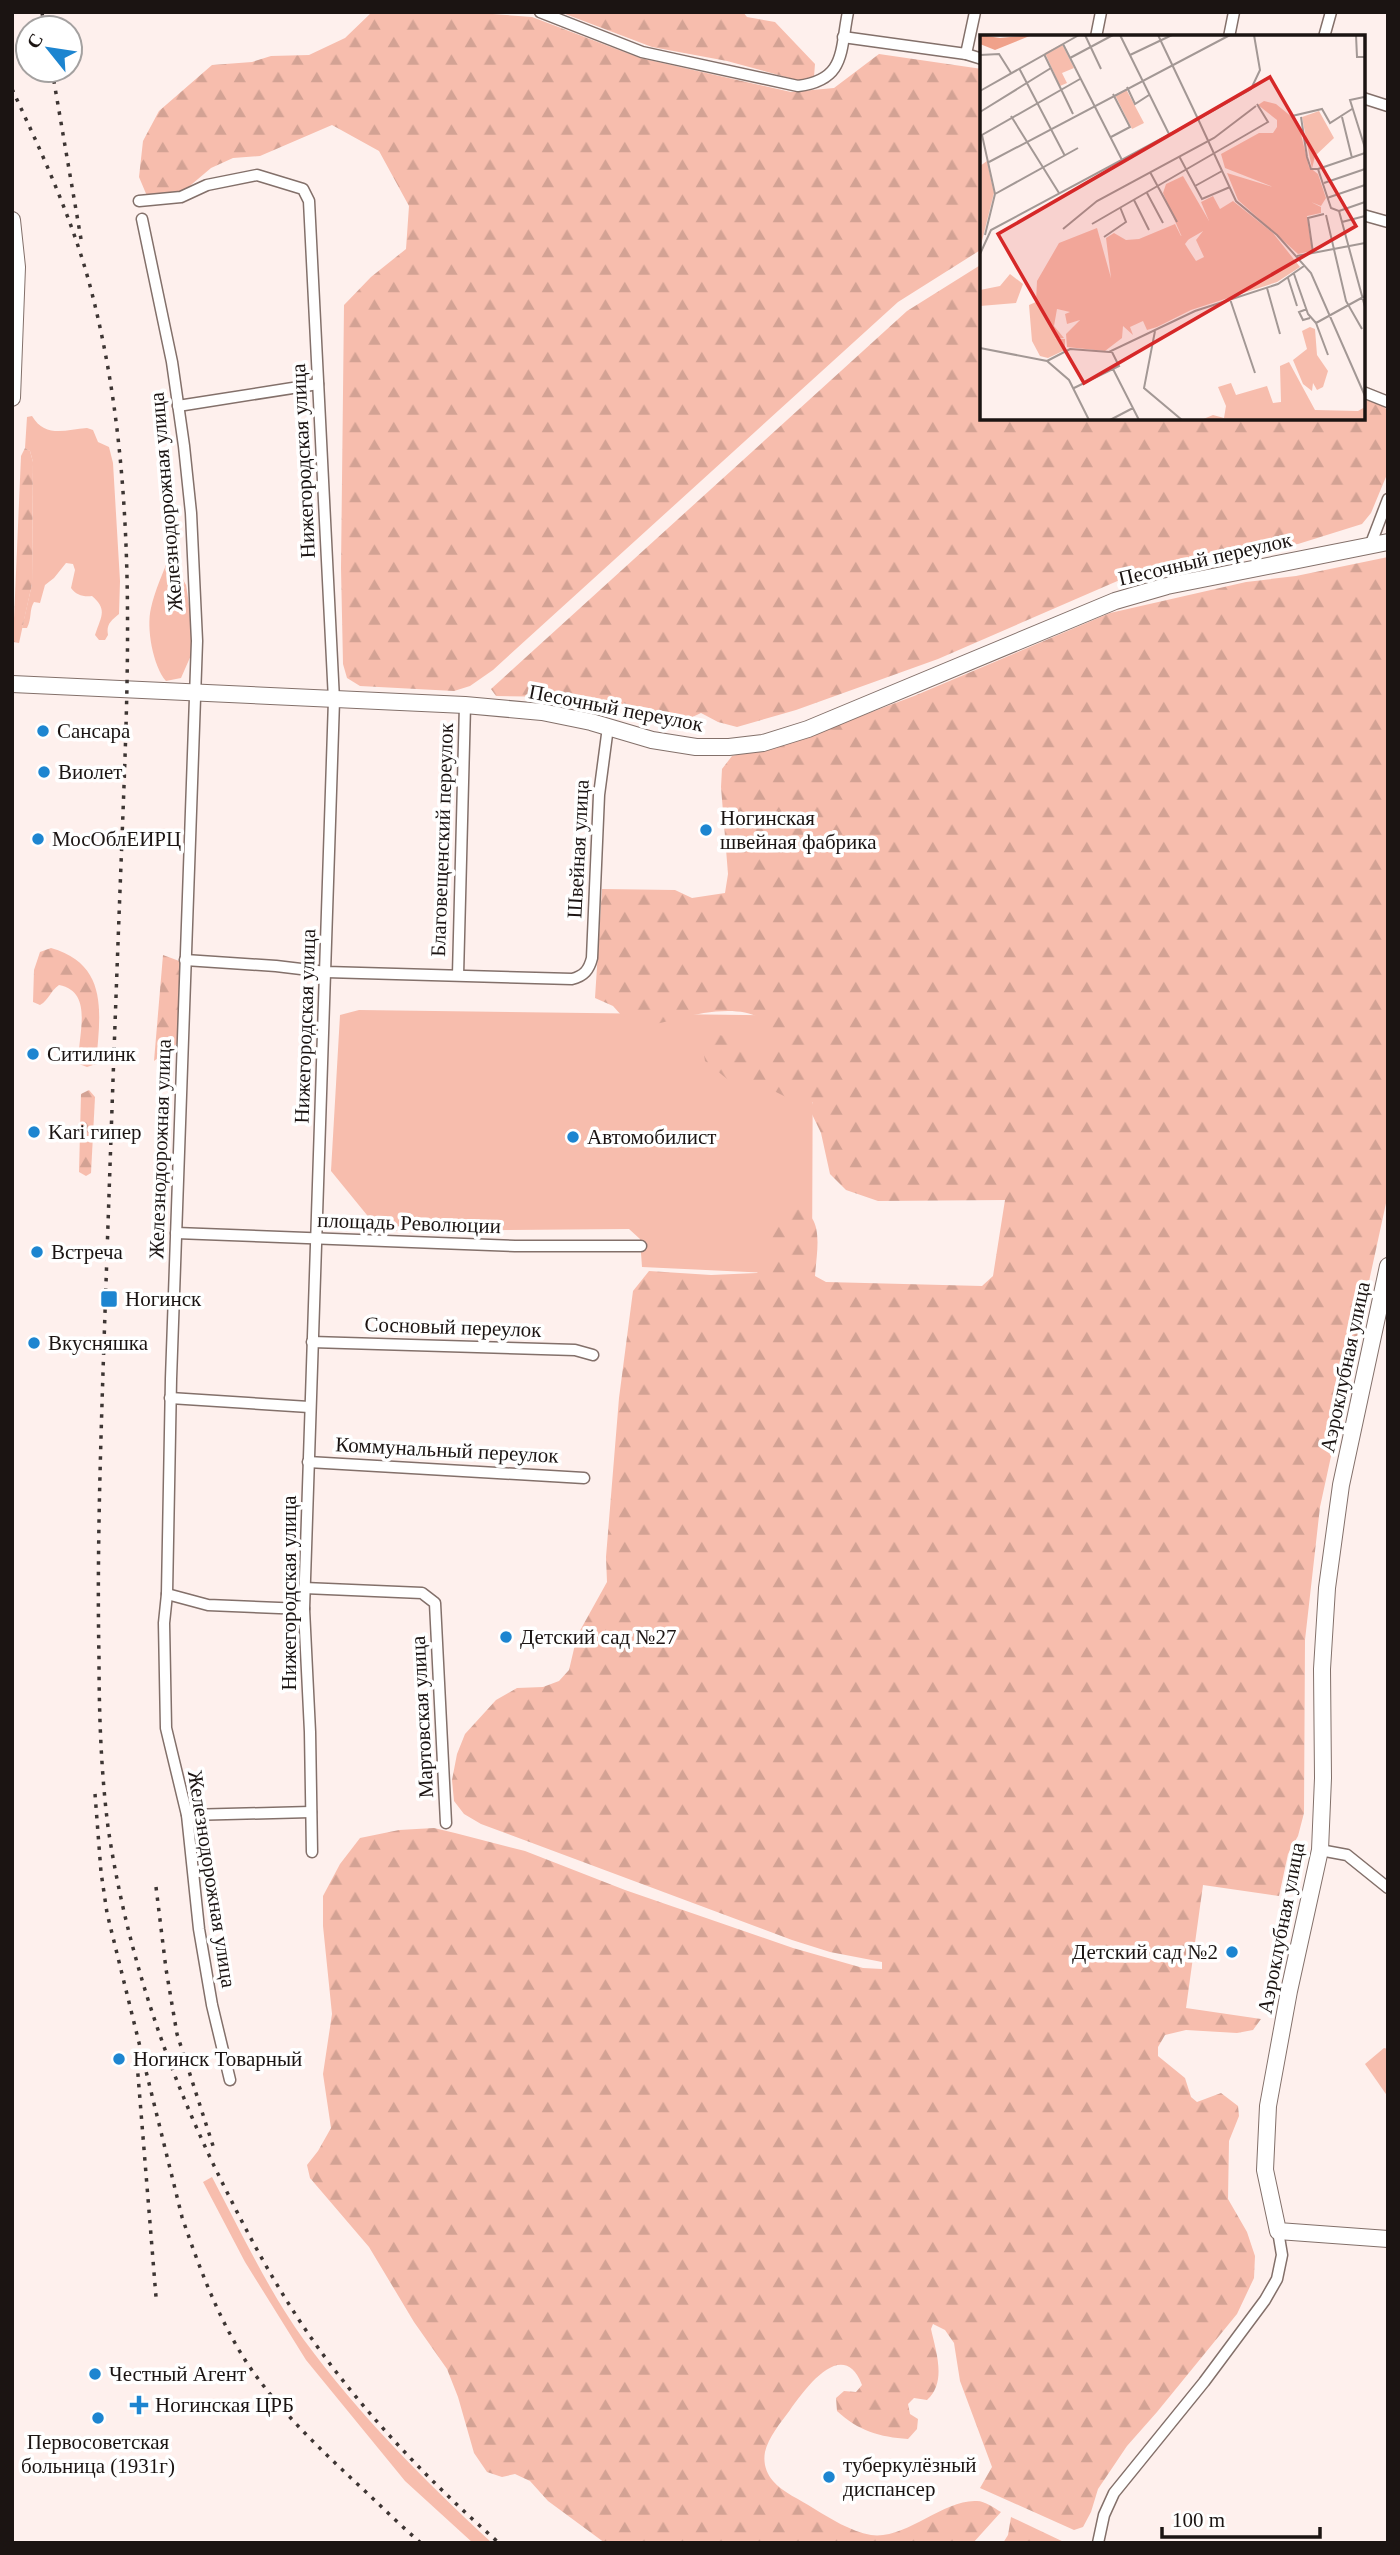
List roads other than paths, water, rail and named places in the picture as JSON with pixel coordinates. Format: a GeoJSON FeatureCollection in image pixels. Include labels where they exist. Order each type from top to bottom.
{"type":"FeatureCollection","features":[{"type":"Feature","properties":{"kind":"main road"},"geometry":{"type":"LineString","coordinates":[[12,220],[17,267],[12,398]]}},
{"type":"Feature","properties":{"kind":"main road","name":"Песочный переулок"},"geometry":{"type":"LineString","coordinates":[[12,684],[465,705],[542,712],[652,740],[696,747],[729,747],[763,743],[808,729],[1115,601],[1180,583],[1388,542]]}},
{"type":"Feature","properties":{"kind":"main road","name":"Аэроклубная улица"},"geometry":{"type":"LineString","coordinates":[[1279,2231],[1265,2170],[1264,2138],[1289,1991],[1320,1850],[1323,1778],[1322,1669],[1327,1588],[1341,1485],[1388,1266]]}},
{"type":"Feature","properties":{"kind":"main road"},"geometry":{"type":"LineString","coordinates":[[1279,2231],[1388,2239]]}},
{"type":"Feature","properties":{"kind":"street"},"geometry":{"type":"LineString","coordinates":[[540,12],[642,52],[798,86],[824,80],[834,71],[840,59],[848,12]]}},
{"type":"Feature","properties":{"kind":"street"},"geometry":{"type":"LineString","coordinates":[[966,54],[975,12]]}},
{"type":"Feature","properties":{"kind":"street"},"geometry":{"type":"LineString","coordinates":[[1096,35],[1101,12]]}},
{"type":"Feature","properties":{"kind":"street"},"geometry":{"type":"LineString","coordinates":[[1229,35],[1234,12]]}},
{"type":"Feature","properties":{"kind":"street"},"geometry":{"type":"LineString","coordinates":[[1325,35],[1331,12]]}},
{"type":"Feature","properties":{"kind":"street"},"geometry":{"type":"LineString","coordinates":[[844,37],[966,54],[980,58]]}},
{"type":"Feature","properties":{"kind":"street"},"geometry":{"type":"LineString","coordinates":[[1365,99],[1388,106]]}},
{"type":"Feature","properties":{"kind":"street","name":"Нижегородская улица"},"geometry":{"type":"LineString","coordinates":[[139,201],[181,197],[207,186],[257,175],[303,189],[309,201],[334,700],[304,1588],[312,1852]]}},
{"type":"Feature","properties":{"kind":"street"},"geometry":{"type":"LineString","coordinates":[[1365,216],[1388,222]]}},
{"type":"Feature","properties":{"kind":"street","name":"Железнодорожная улица"},"geometry":{"type":"LineString","coordinates":[[142,219],[165,326],[178,406],[196,578],[197,641],[164,1623],[166,1728],[187,1815],[199,1929],[212,2004],[230,2080]]}},
{"type":"Feature","properties":{"kind":"street"},"geometry":{"type":"LineString","coordinates":[[178,406],[318,384]]}},
{"type":"Feature","properties":{"kind":"street"},"geometry":{"type":"LineString","coordinates":[[1365,393],[1388,402]]}},
{"type":"Feature","properties":{"kind":"street"},"geometry":{"type":"LineString","coordinates":[[1370,546],[1388,499]]}},
{"type":"Feature","properties":{"kind":"street","name":"Благовещенский переулок"},"geometry":{"type":"LineString","coordinates":[[458,975],[465,705]]}},
{"type":"Feature","properties":{"kind":"street","name":"Швейная улица"},"geometry":{"type":"LineString","coordinates":[[458,975],[572,979],[586,973],[592,958],[598,795],[608,727]]}},
{"type":"Feature","properties":{"kind":"street"},"geometry":{"type":"LineString","coordinates":[[185,960],[326,972],[458,975]]}},
{"type":"Feature","properties":{"kind":"street","name":"площадь Революции"},"geometry":{"type":"LineString","coordinates":[[176,1233],[515,1246],[641,1246]]}},
{"type":"Feature","properties":{"kind":"street","name":"Сосновый переулок"},"geometry":{"type":"LineString","coordinates":[[312,1342],[575,1350],[593,1355]]}},
{"type":"Feature","properties":{"kind":"street"},"geometry":{"type":"LineString","coordinates":[[170,1398],[309,1407]]}},
{"type":"Feature","properties":{"kind":"street","name":"Коммунальный переулок"},"geometry":{"type":"LineString","coordinates":[[307,1462],[584,1478]]}},
{"type":"Feature","properties":{"kind":"street","name":"Мартовская улица"},"geometry":{"type":"LineString","coordinates":[[304,1588],[422,1593],[432,1599],[436,1608],[446,1823]]}},
{"type":"Feature","properties":{"kind":"street"},"geometry":{"type":"LineString","coordinates":[[167,1594],[208,1605],[304,1609]]}},
{"type":"Feature","properties":{"kind":"street"},"geometry":{"type":"LineString","coordinates":[[187,1815],[311,1812]]}},
{"type":"Feature","properties":{"kind":"street"},"geometry":{"type":"LineString","coordinates":[[1320,1850],[1347,1855],[1388,1888]]}},
{"type":"Feature","properties":{"kind":"street","name":"Аэроклубная улица"},"geometry":{"type":"LineString","coordinates":[[1098,2543],[1104,2515],[1114,2493],[1204,2382],[1265,2300],[1277,2279],[1282,2255],[1279,2231]]}},
{"type":"Feature","properties":{"kind":"railway"},"geometry":{"type":"LineString","coordinates":[[54,84],[81,239]]}},
{"type":"Feature","properties":{"kind":"railway"},"geometry":{"type":"LineString","coordinates":[[12,89],[64,208],[89,282],[105,351],[123,489],[128,629],[127,699],[98,1587],[102,1764],[116,1875],[139,1970],[170,2062],[208,2152],[265,2265],[306,2331],[355,2396],[414,2462],[499,2543]]}},
{"type":"Feature","properties":{"kind":"railway"},"geometry":{"type":"LineString","coordinates":[[95,1794],[107,1913],[182,2217],[210,2292],[247,2363],[273,2398],[318,2447],[421,2543]]}},
{"type":"Feature","properties":{"kind":"railway"},"geometry":{"type":"LineString","coordinates":[[156,1887],[177,2034],[215,2152]]}},
{"type":"Feature","properties":{"kind":"railway"},"geometry":{"type":"LineString","coordinates":[[137,2063],[156,2297]]}},
{"type":"Feature","properties":{"kind":"place","name":"Сансара"},"geometry":{"type":"Point","coordinates":[43,731]}},
{"type":"Feature","properties":{"kind":"place","name":"Виолет"},"geometry":{"type":"Point","coordinates":[44,772]}},
{"type":"Feature","properties":{"kind":"place","name":"Ногинская швейная фабрика"},"geometry":{"type":"Point","coordinates":[706,830]}},
{"type":"Feature","properties":{"kind":"place","name":"МосОблЕИРЦ"},"geometry":{"type":"Point","coordinates":[38,839]}},
{"type":"Feature","properties":{"kind":"place","name":"Ситилинк"},"geometry":{"type":"Point","coordinates":[33,1054]}},
{"type":"Feature","properties":{"kind":"place","name":"Kari гипер"},"geometry":{"type":"Point","coordinates":[34,1132]}},
{"type":"Feature","properties":{"kind":"place","name":"Автомобилист"},"geometry":{"type":"Point","coordinates":[573,1137]}},
{"type":"Feature","properties":{"kind":"place","name":"Встреча"},"geometry":{"type":"Point","coordinates":[37,1252]}},
{"type":"Feature","properties":{"kind":"place","name":"Ногинск"},"geometry":{"type":"Point","coordinates":[109,1299]}},
{"type":"Feature","properties":{"kind":"place","name":"Вкусняшка"},"geometry":{"type":"Point","coordinates":[34,1343]}},
{"type":"Feature","properties":{"kind":"place","name":"Детский сад №27"},"geometry":{"type":"Point","coordinates":[506,1637]}},
{"type":"Feature","properties":{"kind":"place","name":"Детский сад №2"},"geometry":{"type":"Point","coordinates":[1232,1952]}},
{"type":"Feature","properties":{"kind":"place","name":"Ногинск Товарный"},"geometry":{"type":"Point","coordinates":[119,2059]}},
{"type":"Feature","properties":{"kind":"place","name":"Честный Агент"},"geometry":{"type":"Point","coordinates":[95,2374]}},
{"type":"Feature","properties":{"kind":"place","name":"Ногинская ЦРБ"},"geometry":{"type":"Point","coordinates":[139,2405]}},
{"type":"Feature","properties":{"kind":"place","name":"Первосоветская больница (1931г)"},"geometry":{"type":"Point","coordinates":[98,2418]}},
{"type":"Feature","properties":{"kind":"place","name":"туберкулёзный диспансер"},"geometry":{"type":"Point","coordinates":[829,2477]}}]}
